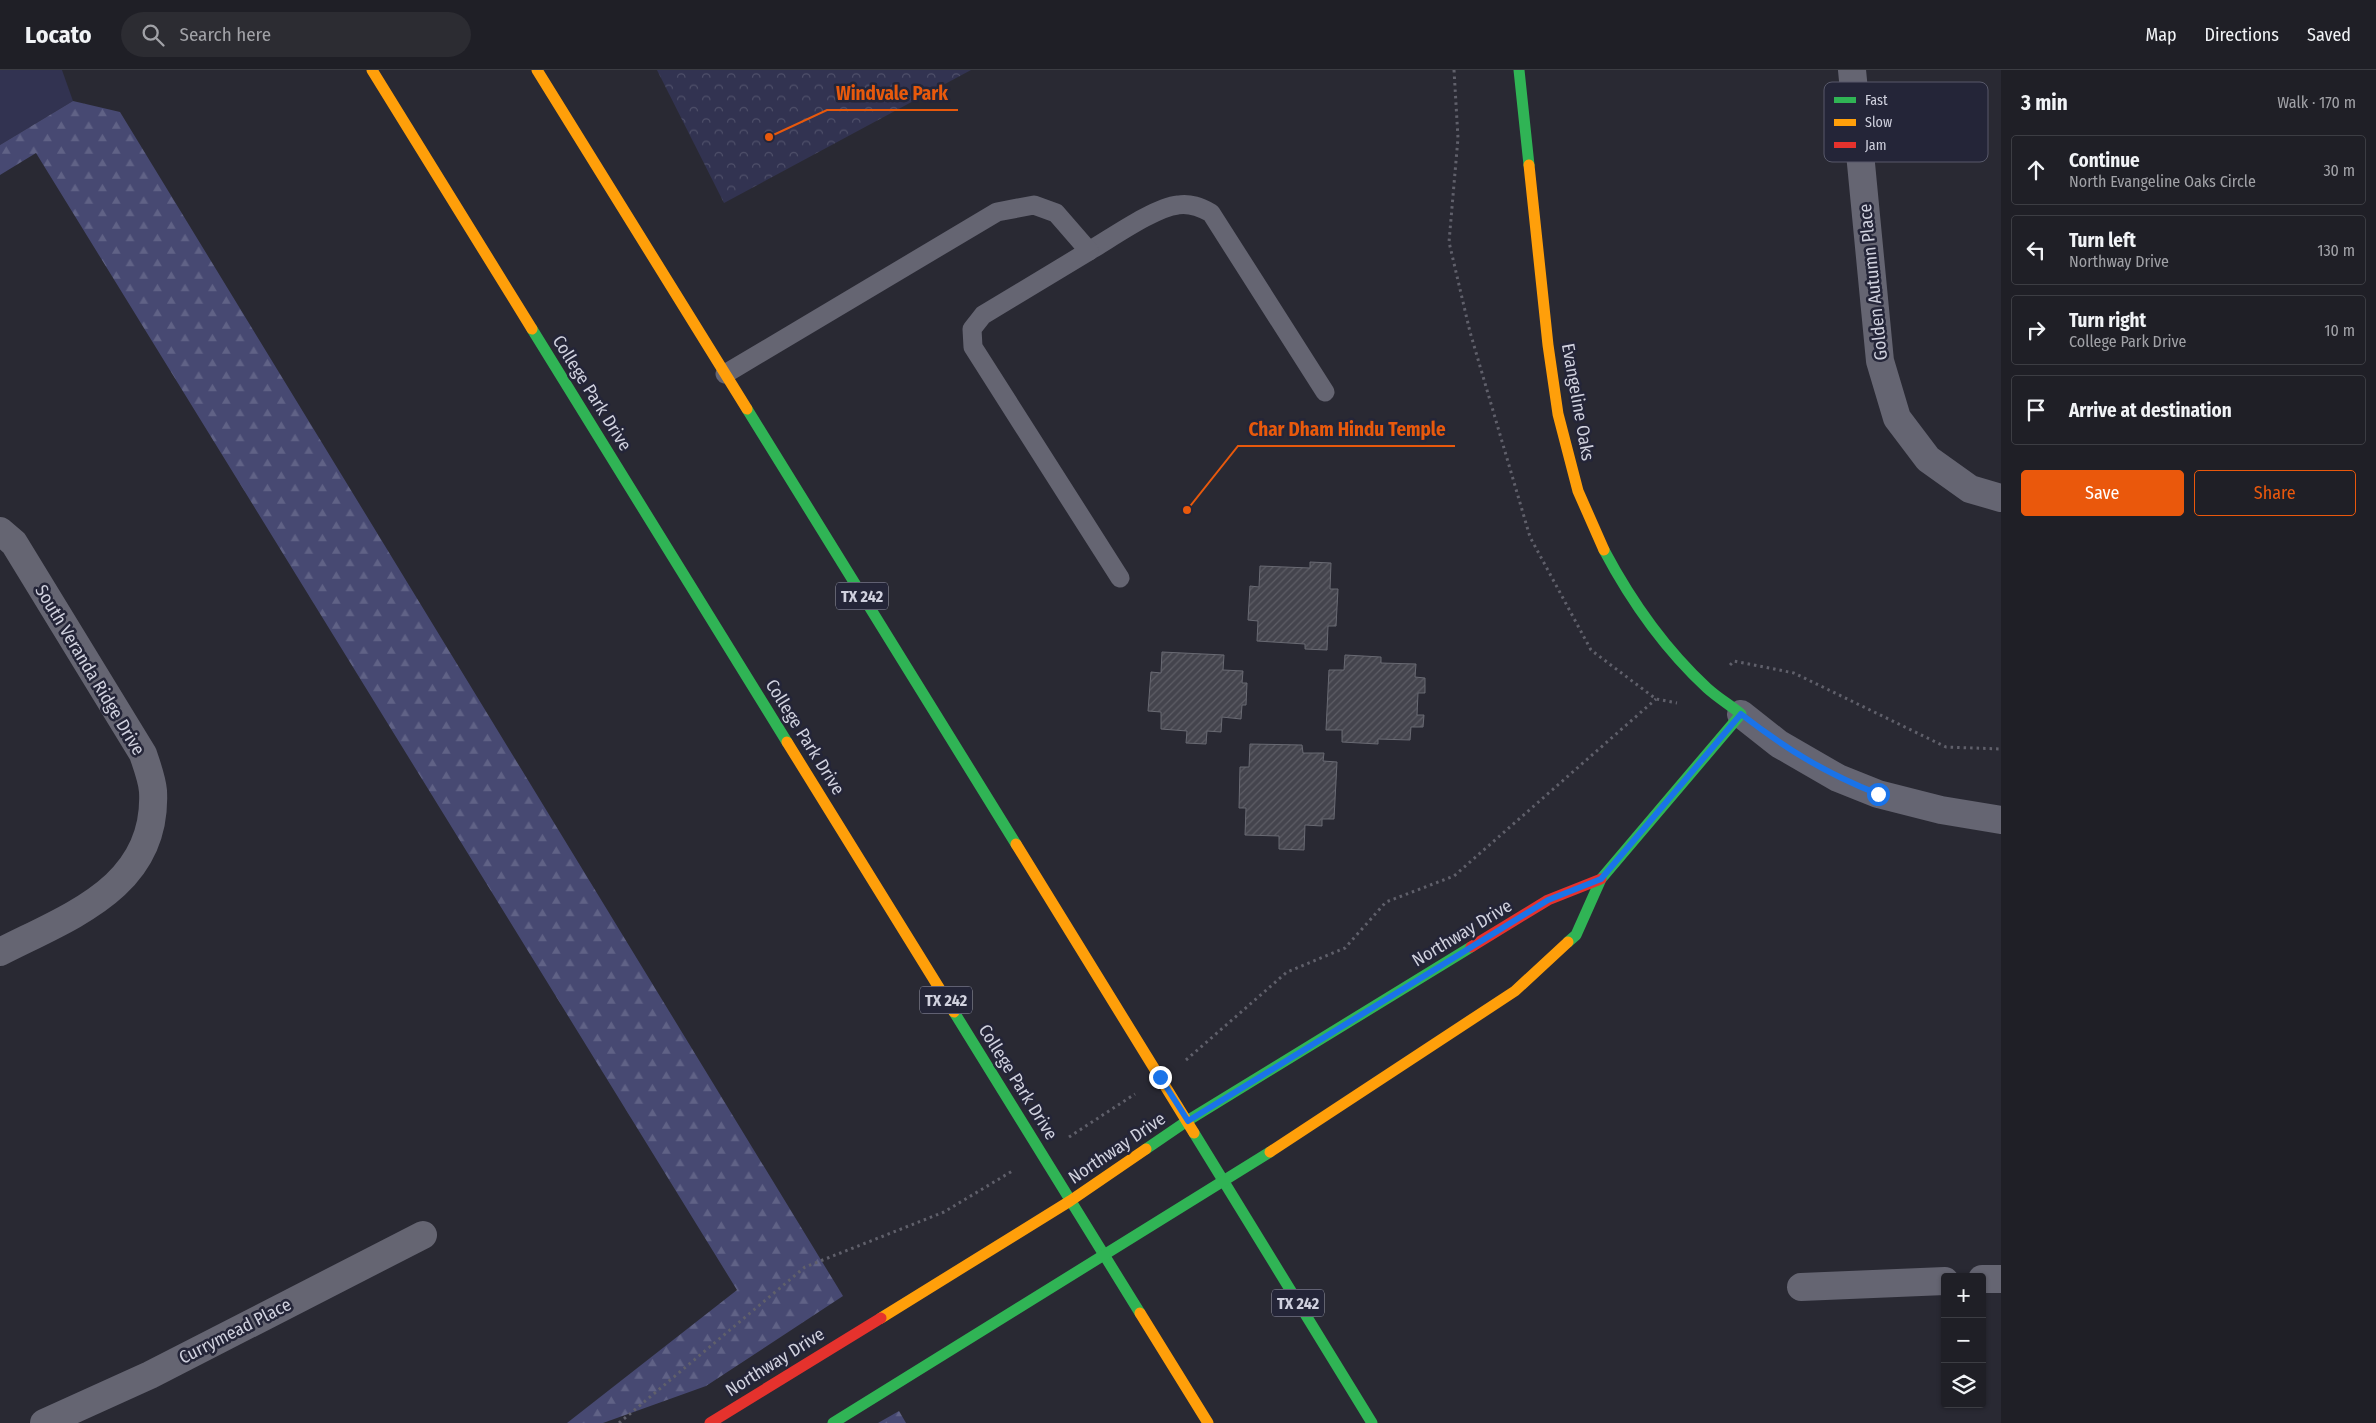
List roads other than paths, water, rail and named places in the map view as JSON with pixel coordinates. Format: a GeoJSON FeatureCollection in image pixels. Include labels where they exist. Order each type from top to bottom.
{"type":"FeatureCollection","features":[{"type":"Feature","properties":{"kind":"main road","name":"College Park Drive"},"geometry":{"type":"LineString","coordinates":[[372,70],[1208,1423]]}},
{"type":"Feature","properties":{"kind":"main road","name":"TX 242"},"geometry":{"type":"LineString","coordinates":[[537,70],[1188,1121],[1372,1423]]}},
{"type":"Feature","properties":{"kind":"main road","name":"Evangeline Oaks"},"geometry":{"type":"LineString","coordinates":[[1519,70],[1554,389],[1568,460],[1589,516],[1610,562],[1633,600],[1666,643],[1707,688],[1741,714]]}},
{"type":"Feature","properties":{"kind":"main road","name":"Northway Drive"},"geometry":{"type":"LineString","coordinates":[[833,1423],[1225,1182],[1516,991],[1576,935],[1601,879],[1741,714]]}},
{"type":"Feature","properties":{"kind":"main road","name":"Northway Drive"},"geometry":{"type":"LineString","coordinates":[[710,1423],[1070,1201],[1188,1121],[1548,900],[1601,879]]}},
{"type":"Feature","properties":{"kind":"street","name":"Golden Autumn Place"},"geometry":{"type":"LineString","coordinates":[[1861,162],[1880,361],[1897,418],[1928,459],[1970,489],[2001,498]]}},
{"type":"Feature","properties":{"kind":"street","name":"South Veranda Ridge Drive"},"geometry":{"type":"LineString","coordinates":[[0,530],[14,544],[144,754],[153,790],[151,824],[138,858],[116,886],[91,905],[0,952]]}},
{"type":"Feature","properties":{"kind":"street"},"geometry":{"type":"LineString","coordinates":[[1741,714],[1779,744],[1838,778],[1887,796],[1941,810],[2001,820]]}},
{"type":"Feature","properties":{"kind":"street","name":"Currymead Place"},"geometry":{"type":"LineString","coordinates":[[44,1423],[150,1375],[423,1235]]}},
{"type":"Feature","properties":{"kind":"street"},"geometry":{"type":"LineString","coordinates":[[1986,1280],[2001,1279]]}},
{"type":"Feature","properties":{"kind":"street"},"geometry":{"type":"LineString","coordinates":[[1801,1287],[1941,1281]]}},
{"type":"Feature","properties":{"kind":"lane"},"geometry":{"type":"LineString","coordinates":[[725,374],[997,212],[1034,204],[1056,213],[1089,251]]}},
{"type":"Feature","properties":{"kind":"lane"},"geometry":{"type":"LineString","coordinates":[[1120,578],[973,347],[972,329],[983,316],[1089,251],[1160,211],[1177,205],[1196,205],[1211,213],[1326,392]]}},
{"type":"Feature","properties":{"kind":"place","name":"Windvale Park"},"geometry":{"type":"Point","coordinates":[769,137]}},
{"type":"Feature","properties":{"kind":"place","name":"Char Dham Hindu Temple"},"geometry":{"type":"Point","coordinates":[1187,510]}}]}
